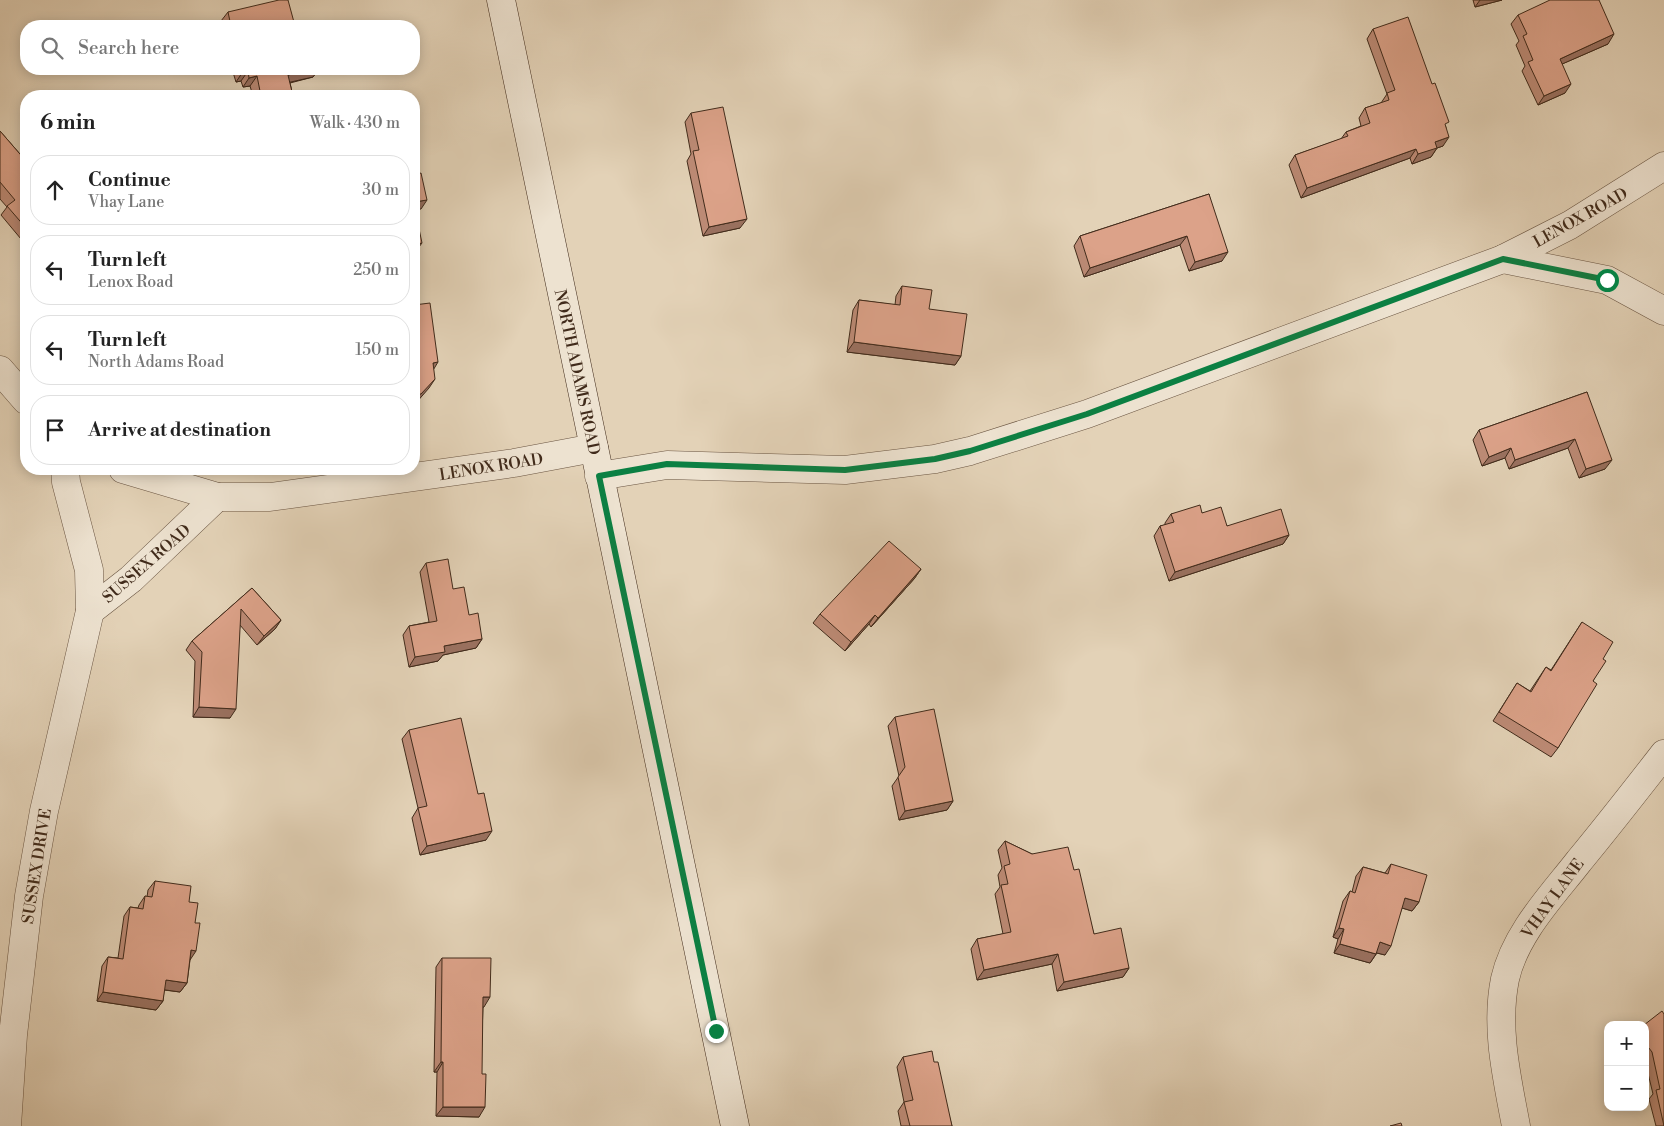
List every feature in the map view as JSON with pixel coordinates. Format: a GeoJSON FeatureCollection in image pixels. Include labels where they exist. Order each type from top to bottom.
{"type":"FeatureCollection","features":[{"type":"Feature","properties":{"kind":"street","name":"NORTH ADAMS ROAD"},"geometry":{"type":"LineString","coordinates":[[501,0],[735,1126]]}},
{"type":"Feature","properties":{"kind":"street","name":"LENOX ROAD"},"geometry":{"type":"LineString","coordinates":[[599,476],[667,464],[845,470],[935,459],[970,451],[1087,414],[1503,259],[1570,225],[1664,166]]}},
{"type":"Feature","properties":{"kind":"street"},"geometry":{"type":"LineString","coordinates":[[1503,259],[1607,280],[1664,311]]}},
{"type":"Feature","properties":{"kind":"street"},"geometry":{"type":"LineString","coordinates":[[0,370],[20,393]]}},
{"type":"Feature","properties":{"kind":"street","name":"LENOX ROAD"},"geometry":{"type":"LineString","coordinates":[[143,475],[217,497],[270,497],[514,463],[594,448]]}},
{"type":"Feature","properties":{"kind":"street","name":"SUSSEX ROAD"},"geometry":{"type":"LineString","coordinates":[[66,475],[89,570],[90,611]]}},
{"type":"Feature","properties":{"kind":"street","name":"SUSSEX ROAD"},"geometry":{"type":"LineString","coordinates":[[90,611],[131,579],[217,497]]}},
{"type":"Feature","properties":{"kind":"street","name":"SUSSEX DRIVE"},"geometry":{"type":"LineString","coordinates":[[7,1126],[13,1035],[29,896],[44,811],[90,611]]}},
{"type":"Feature","properties":{"kind":"street","name":"VHAY LANE"},"geometry":{"type":"LineString","coordinates":[[1516,1126],[1501,1024],[1505,979],[1512,959],[1525,933],[1547,902],[1664,754]]}},
{"type":"Feature","properties":{"kind":"building"},"geometry":{"type":"Polygon","coordinates":[[[279,0],[288,0],[293,20],[230,20],[228,12],[279,0]]]}},
{"type":"Feature","properties":{"kind":"building"},"geometry":{"type":"Polygon","coordinates":[[[1550,0],[1599,0],[1614,34],[1560,59],[1571,84],[1544,96],[1528,62],[1533,60],[1523,36],[1527,34],[1518,15],[1550,0]]]}},
{"type":"Feature","properties":{"kind":"building"},"geometry":{"type":"Polygon","coordinates":[[[1408,17],[1432,84],[1435,83],[1449,122],[1445,124],[1449,137],[1435,142],[1437,148],[1418,154],[1416,149],[1307,188],[1295,155],[1348,136],[1346,132],[1370,123],[1365,108],[1389,100],[1387,93],[1395,90],[1373,29],[1408,17]]]}},
{"type":"Feature","properties":{"kind":"building"},"geometry":{"type":"Polygon","coordinates":[[[249,75],[288,75],[292,90],[260,90],[257,76],[249,78],[249,75]]]}},
{"type":"Feature","properties":{"kind":"building"},"geometry":{"type":"Polygon","coordinates":[[[723,107],[747,219],[709,227],[693,151],[699,150],[691,113],[723,107]]]}},
{"type":"Feature","properties":{"kind":"building"},"geometry":{"type":"Polygon","coordinates":[[[0,131],[20,154],[20,221],[7,206],[15,200],[0,182],[0,131]]]}},
{"type":"Feature","properties":{"kind":"building"},"geometry":{"type":"Polygon","coordinates":[[[420,173],[427,200],[420,201],[420,173]]]}},
{"type":"Feature","properties":{"kind":"building"},"geometry":{"type":"Polygon","coordinates":[[[1209,194],[1228,252],[1195,262],[1187,236],[1090,268],[1080,236],[1209,194]]]}},
{"type":"Feature","properties":{"kind":"building"},"geometry":{"type":"Polygon","coordinates":[[[902,286],[932,290],[929,309],[967,314],[961,356],[854,342],[859,300],[900,305],[902,286]]]}},
{"type":"Feature","properties":{"kind":"building"},"geometry":{"type":"Polygon","coordinates":[[[430,303],[438,362],[433,363],[435,379],[420,394],[420,304],[430,303]]]}},
{"type":"Feature","properties":{"kind":"building"},"geometry":{"type":"Polygon","coordinates":[[[1587,392],[1612,460],[1586,469],[1575,439],[1515,460],[1511,448],[1489,457],[1479,430],[1587,392]]]}},
{"type":"Feature","properties":{"kind":"building"},"geometry":{"type":"Polygon","coordinates":[[[1200,505],[1202,513],[1221,507],[1227,526],[1281,509],[1289,535],[1175,572],[1160,526],[1174,522],[1171,514],[1200,505]]]}},
{"type":"Feature","properties":{"kind":"building"},"geometry":{"type":"Polygon","coordinates":[[[889,541],[921,569],[878,618],[875,615],[851,642],[820,614],[889,541]]]}},
{"type":"Feature","properties":{"kind":"building"},"geometry":{"type":"Polygon","coordinates":[[[448,559],[453,589],[464,587],[469,615],[478,613],[482,639],[444,646],[445,652],[415,657],[409,626],[437,621],[426,563],[448,559]]]}},
{"type":"Feature","properties":{"kind":"building"},"geometry":{"type":"Polygon","coordinates":[[[252,588],[281,620],[264,636],[241,609],[236,709],[199,707],[202,652],[192,641],[252,588]]]}},
{"type":"Feature","properties":{"kind":"building"},"geometry":{"type":"Polygon","coordinates":[[[1582,622],[1613,642],[1603,659],[1606,661],[1593,681],[1597,684],[1558,748],[1499,712],[1517,683],[1531,692],[1546,667],[1551,671],[1582,622]]]}},
{"type":"Feature","properties":{"kind":"building"},"geometry":{"type":"Polygon","coordinates":[[[934,709],[953,801],[905,811],[898,777],[905,767],[895,717],[934,709]]]}},
{"type":"Feature","properties":{"kind":"building"},"geometry":{"type":"Polygon","coordinates":[[[461,718],[478,794],[484,793],[492,831],[427,846],[418,808],[427,806],[409,730],[461,718]]]}},
{"type":"Feature","properties":{"kind":"building"},"geometry":{"type":"Polygon","coordinates":[[[1005,841],[1032,854],[1068,847],[1074,870],[1079,869],[1094,934],[1121,928],[1129,968],[1064,982],[1058,954],[984,970],[977,939],[1011,932],[1001,885],[1008,884],[1004,866],[1010,864],[1005,841]]]}},
{"type":"Feature","properties":{"kind":"building"},"geometry":{"type":"Polygon","coordinates":[[[1391,864],[1427,875],[1419,902],[1405,898],[1391,946],[1380,942],[1376,954],[1340,944],[1344,929],[1339,928],[1350,891],[1355,893],[1363,867],[1388,874],[1391,864]]]}},
{"type":"Feature","properties":{"kind":"building"},"geometry":{"type":"Polygon","coordinates":[[[155,881],[191,886],[189,902],[198,903],[195,923],[200,923],[196,951],[191,950],[187,983],[166,980],[163,1001],[103,992],[108,957],[123,959],[130,907],[143,909],[145,896],[152,897],[155,881]]]}},
{"type":"Feature","properties":{"kind":"building"},"geometry":{"type":"Polygon","coordinates":[[[442,958],[491,958],[490,997],[483,997],[482,1074],[486,1074],[485,1107],[443,1107],[443,1062],[441,1062],[442,958]]]}},
{"type":"Feature","properties":{"kind":"building"},"geometry":{"type":"Polygon","coordinates":[[[1662,1011],[1664,1014],[1664,1126],[1656,1090],[1660,1089],[1652,1052],[1649,1048],[1649,1021],[1662,1011]]]}},
{"type":"Feature","properties":{"kind":"building"},"geometry":{"type":"Polygon","coordinates":[[[932,1051],[934,1062],[938,1062],[952,1126],[910,1126],[904,1102],[913,1100],[903,1057],[932,1051]]]}},
{"type":"Feature","properties":{"kind":"building"},"geometry":{"type":"Polygon","coordinates":[[[1401,1123],[1402,1126],[1390,1126],[1401,1123]]]}},
{"type":"Feature","properties":{"kind":"route"},"geometry":{"type":"LineString","coordinates":[[716,1031],[599,476],[635,468],[667,464],[845,470],[935,459],[970,451],[1087,414],[1503,259],[1607,280]]}}]}
